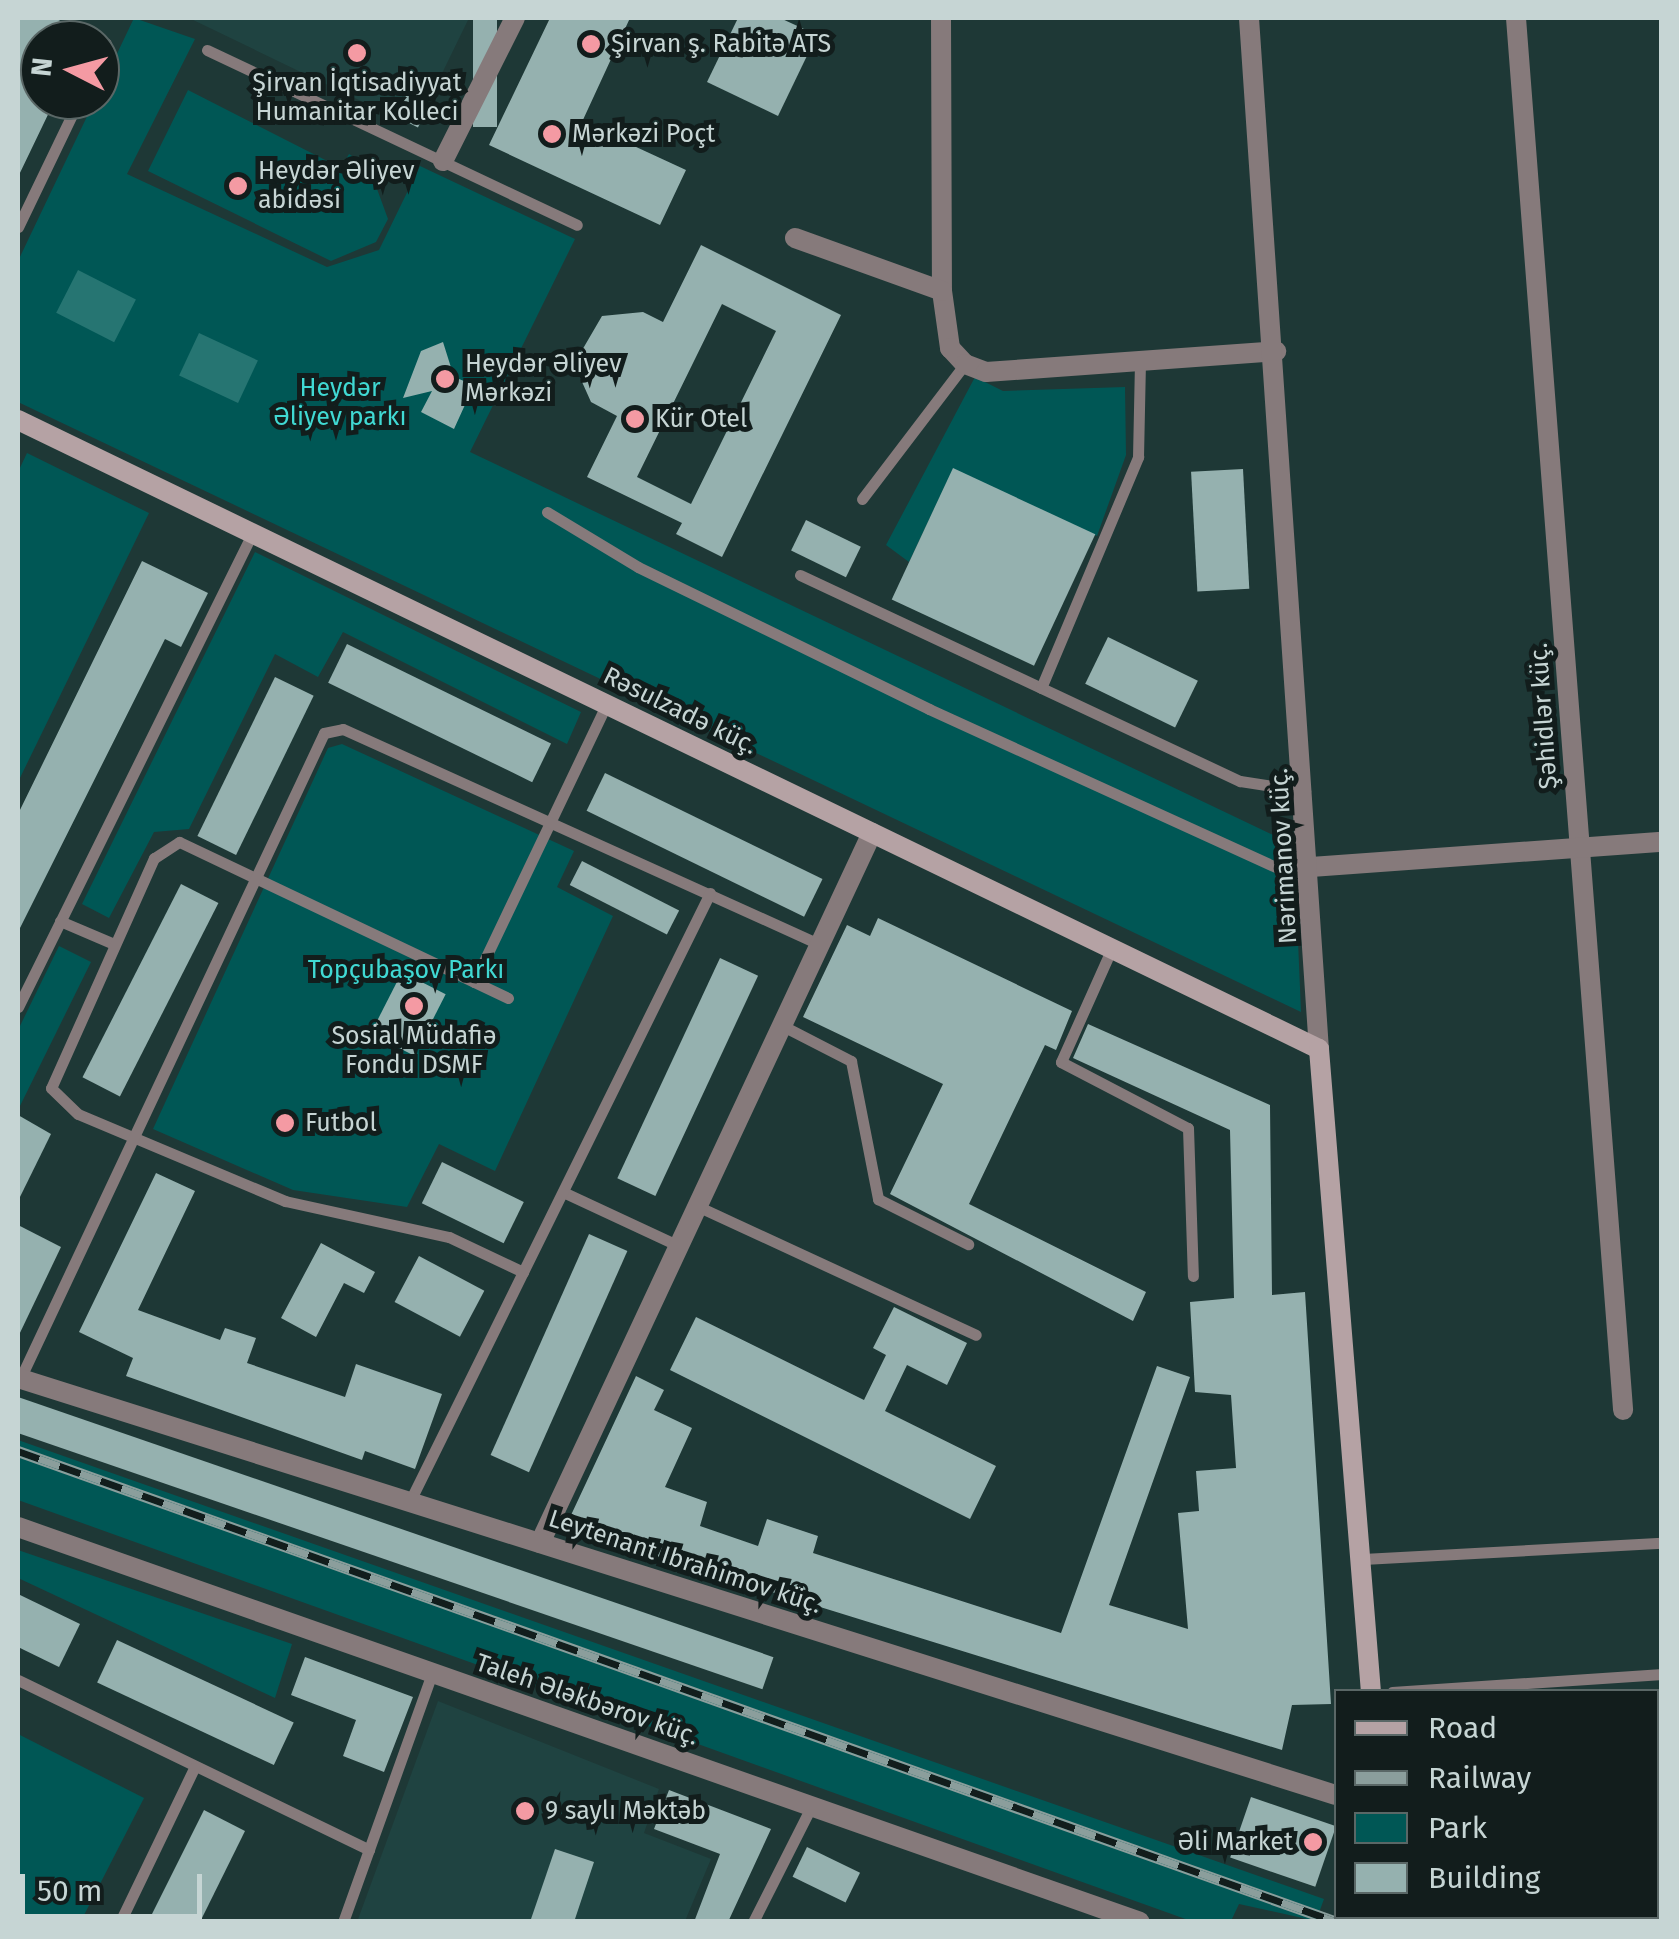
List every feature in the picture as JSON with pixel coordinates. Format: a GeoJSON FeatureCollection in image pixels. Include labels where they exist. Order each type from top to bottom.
{"type":"FeatureCollection","features":[{"type":"Feature","properties":{"kind":"main road","name":"Rəsulzadə küç."},"geometry":{"type":"LineString","coordinates":[[18,420],[254,530],[1319,1050]]}},
{"type":"Feature","properties":{"kind":"main road","name":"Nərimanov küç."},"geometry":{"type":"LineString","coordinates":[[1319,1050],[1371,1689]]}},
{"type":"Feature","properties":{"kind":"street"},"geometry":{"type":"LineString","coordinates":[[442,161],[514,18]]}},
{"type":"Feature","properties":{"kind":"street"},"geometry":{"type":"LineString","coordinates":[[941,18],[942,291],[950,348],[965,364],[986,372],[1276,351]]}},
{"type":"Feature","properties":{"kind":"street","name":"Nərimanov küç."},"geometry":{"type":"LineString","coordinates":[[1250,18],[1276,351],[1319,1050]]}},
{"type":"Feature","properties":{"kind":"street","name":"Şəhidlər küç."},"geometry":{"type":"LineString","coordinates":[[1516,18],[1623,1410]]}},
{"type":"Feature","properties":{"kind":"street"},"geometry":{"type":"LineString","coordinates":[[795,238],[942,291]]}},
{"type":"Feature","properties":{"kind":"street"},"geometry":{"type":"LineString","coordinates":[[540,1542],[872,833]]}},
{"type":"Feature","properties":{"kind":"street"},"geometry":{"type":"LineString","coordinates":[[1311,875],[1662,842]]}},
{"type":"Feature","properties":{"kind":"street","name":"Leytenant Ibrahimov küç."},"geometry":{"type":"LineString","coordinates":[[18,1378],[1334,1794]]}},
{"type":"Feature","properties":{"kind":"street","name":"Taleh Ələkbərov küç."},"geometry":{"type":"LineString","coordinates":[[18,1527],[1140,1922]]}},
{"type":"Feature","properties":{"kind":"lane"},"geometry":{"type":"LineString","coordinates":[[208,50],[577,225]]}},
{"type":"Feature","properties":{"kind":"lane"},"geometry":{"type":"LineString","coordinates":[[18,228],[69,120]]}},
{"type":"Feature","properties":{"kind":"lane"},"geometry":{"type":"LineString","coordinates":[[1041,688],[1138,457],[1140,360]]}},
{"type":"Feature","properties":{"kind":"lane"},"geometry":{"type":"LineString","coordinates":[[862,500],[965,364]]}},
{"type":"Feature","properties":{"kind":"lane"},"geometry":{"type":"LineString","coordinates":[[547,512],[638,567],[928,709],[1311,875]]}},
{"type":"Feature","properties":{"kind":"lane"},"geometry":{"type":"LineString","coordinates":[[18,1007],[254,530]]}},
{"type":"Feature","properties":{"kind":"lane"},"geometry":{"type":"LineString","coordinates":[[800,575],[1240,781],[1305,791]]}},
{"type":"Feature","properties":{"kind":"lane"},"geometry":{"type":"LineString","coordinates":[[474,982],[607,702]]}},
{"type":"Feature","properties":{"kind":"lane"},"geometry":{"type":"LineString","coordinates":[[18,1378],[252,876],[324,733],[343,729],[819,944]]}},
{"type":"Feature","properties":{"kind":"lane"},"geometry":{"type":"LineString","coordinates":[[508,998],[180,842],[165,846],[114,944],[51,1088],[78,1114],[320,1214],[422,1229],[523,1272]]}},
{"type":"Feature","properties":{"kind":"lane"},"geometry":{"type":"LineString","coordinates":[[410,1501],[710,893]]}},
{"type":"Feature","properties":{"kind":"lane"},"geometry":{"type":"LineString","coordinates":[[60,921],[114,944]]}},
{"type":"Feature","properties":{"kind":"lane"},"geometry":{"type":"LineString","coordinates":[[1112,948],[1061,1062],[1188,1128],[1193,1276]]}},
{"type":"Feature","properties":{"kind":"lane"},"geometry":{"type":"LineString","coordinates":[[781,1025],[851,1061],[878,1199],[968,1244]]}},
{"type":"Feature","properties":{"kind":"lane"},"geometry":{"type":"LineString","coordinates":[[563,1192],[679,1246]]}},
{"type":"Feature","properties":{"kind":"lane"},"geometry":{"type":"LineString","coordinates":[[697,1206],[976,1334]]}},
{"type":"Feature","properties":{"kind":"lane"},"geometry":{"type":"LineString","coordinates":[[1363,1559],[1662,1543]]}},
{"type":"Feature","properties":{"kind":"lane"},"geometry":{"type":"LineString","coordinates":[[343,1922],[432,1673]]}},
{"type":"Feature","properties":{"kind":"lane"},"geometry":{"type":"LineString","coordinates":[[1437,1689],[1662,1674]]}},
{"type":"Feature","properties":{"kind":"lane"},"geometry":{"type":"LineString","coordinates":[[18,1680],[368,1850]]}},
{"type":"Feature","properties":{"kind":"lane"},"geometry":{"type":"LineString","coordinates":[[120,1922],[194,1768]]}},
{"type":"Feature","properties":{"kind":"lane"},"geometry":{"type":"LineString","coordinates":[[752,1922],[813,1804]]}},
{"type":"Feature","properties":{"kind":"shaded area","name":"Şirvan İqtisadiyyat Humanitar Kolleci"},"geometry":{"type":"Polygon","coordinates":[[[189,18],[469,18],[429,100],[406,89],[392,116],[189,18]]]}},
{"type":"Feature","properties":{"kind":"shaded area"},"geometry":{"type":"Polygon","coordinates":[[[78,270],[136,300],[114,342],[56,313],[78,270]]]}},
{"type":"Feature","properties":{"kind":"shaded area"},"geometry":{"type":"Polygon","coordinates":[[[199,333],[258,360],[238,403],[179,376],[199,333]]]}},
{"type":"Feature","properties":{"kind":"shaded area","name":"9 saylı Məktəb"},"geometry":{"type":"Polygon","coordinates":[[[438,1701],[659,1789],[644,1833],[711,1859],[685,1921],[357,1922],[438,1701]]]}},
{"type":"Feature","properties":{"kind":"green space","name":"Heydər Əliyev parkı"},"geometry":{"type":"Polygon","coordinates":[[[134,18],[195,39],[127,174],[327,267],[379,250],[420,166],[575,239],[470,452],[1294,845],[1301,1012],[18,402],[18,261],[85,120],[120,120],[120,47],[134,18]]]}},
{"type":"Feature","properties":{"kind":"green space"},"geometry":{"type":"Polygon","coordinates":[[[188,90],[341,168],[349,154],[369,167],[388,219],[376,242],[331,261],[148,171],[188,90]]]}},
{"type":"Feature","properties":{"kind":"green space"},"geometry":{"type":"Polygon","coordinates":[[[975,377],[1003,391],[1125,387],[1126,455],[1097,536],[953,469],[909,562],[886,545],[975,377]]]}},
{"type":"Feature","properties":{"kind":"green space"},"geometry":{"type":"Polygon","coordinates":[[[27,453],[149,513],[18,782],[18,472],[27,453]]]}},
{"type":"Feature","properties":{"kind":"green space"},"geometry":{"type":"Polygon","coordinates":[[[255,552],[581,712],[567,744],[343,632],[318,677],[275,654],[189,829],[154,832],[109,918],[82,904],[255,552]]]}},
{"type":"Feature","properties":{"kind":"green space","name":"Topçubaşov Parkı"},"geometry":{"type":"Polygon","coordinates":[[[342,744],[574,851],[557,887],[613,916],[495,1171],[439,1144],[407,1207],[293,1190],[153,1129],[328,748],[342,744]]]}},
{"type":"Feature","properties":{"kind":"green space"},"geometry":{"type":"Polygon","coordinates":[[[59,946],[91,962],[18,1110],[18,1030],[59,946]]]}},
{"type":"Feature","properties":{"kind":"green space"},"geometry":{"type":"Polygon","coordinates":[[[18,1440],[1324,1899],[1316,1921],[1239,1904],[1231,1921],[1191,1921],[18,1500],[18,1440]]]}},
{"type":"Feature","properties":{"kind":"green space"},"geometry":{"type":"Polygon","coordinates":[[[18,1550],[292,1644],[275,1698],[18,1578],[18,1550]]]}},
{"type":"Feature","properties":{"kind":"green space"},"geometry":{"type":"Polygon","coordinates":[[[18,1734],[144,1798],[81,1921],[18,1921],[18,1734]]]}},
{"type":"Feature","properties":{"kind":"green space"},"geometry":{"type":"Polygon","coordinates":[[[1406,1919],[1474,1919],[1406,1921],[1406,1919]]]}},
{"type":"Feature","properties":{"kind":"building"},"geometry":{"type":"Polygon","coordinates":[[[18,18],[54,18],[58,20],[20,20],[20,120],[45,120],[18,177],[18,18]]]}},
{"type":"Feature","properties":{"kind":"building"},"geometry":{"type":"Polygon","coordinates":[[[473,18],[497,18],[497,127],[473,127],[473,18]]]}},
{"type":"Feature","properties":{"kind":"building"},"geometry":{"type":"Polygon","coordinates":[[[550,18],[630,18],[582,122],[686,170],[660,225],[489,145],[550,18]]]}},
{"type":"Feature","properties":{"kind":"building"},"geometry":{"type":"Polygon","coordinates":[[[738,18],[780,18],[817,35],[778,116],[707,82],[738,18]]]}},
{"type":"Feature","properties":{"kind":"building"},"geometry":{"type":"Polygon","coordinates":[[[407,94],[429,105],[418,128],[396,116],[407,94]]]}},
{"type":"Feature","properties":{"kind":"building"},"geometry":{"type":"Polygon","coordinates":[[[701,245],[841,315],[722,557],[676,534],[682,523],[587,477],[617,416],[591,402],[574,364],[602,316],[643,312],[663,322],[701,245]],[[722,304],[637,477],[691,504],[776,331],[722,304]]]}},
{"type":"Feature","properties":{"kind":"building"},"geometry":{"type":"Polygon","coordinates":[[[443,342],[454,377],[474,385],[454,429],[421,412],[432,391],[403,398],[421,351],[443,342]]]}},
{"type":"Feature","properties":{"kind":"building"},"geometry":{"type":"Polygon","coordinates":[[[953,468],[1095,534],[1034,666],[892,599],[953,468]]]}},
{"type":"Feature","properties":{"kind":"building"},"geometry":{"type":"Polygon","coordinates":[[[1243,469],[1249,589],[1197,592],[1191,472],[1243,469]]]}},
{"type":"Feature","properties":{"kind":"building"},"geometry":{"type":"Polygon","coordinates":[[[806,520],[861,547],[846,577],[791,551],[806,520]]]}},
{"type":"Feature","properties":{"kind":"building"},"geometry":{"type":"Polygon","coordinates":[[[142,561],[208,593],[181,647],[165,639],[18,932],[18,814],[142,561]]]}},
{"type":"Feature","properties":{"kind":"building"},"geometry":{"type":"Polygon","coordinates":[[[1108,637],[1198,681],[1175,728],[1085,684],[1108,637]]]}},
{"type":"Feature","properties":{"kind":"building"},"geometry":{"type":"Polygon","coordinates":[[[347,644],[551,744],[532,782],[328,683],[347,644]]]}},
{"type":"Feature","properties":{"kind":"building"},"geometry":{"type":"Polygon","coordinates":[[[275,677],[314,696],[236,855],[197,836],[275,677]]]}},
{"type":"Feature","properties":{"kind":"building"},"geometry":{"type":"Polygon","coordinates":[[[605,773],[823,879],[804,917],[587,811],[605,773]]]}},
{"type":"Feature","properties":{"kind":"building"},"geometry":{"type":"Polygon","coordinates":[[[582,861],[679,910],[667,935],[570,885],[582,861]]]}},
{"type":"Feature","properties":{"kind":"building"},"geometry":{"type":"Polygon","coordinates":[[[181,884],[218,903],[120,1096],[82,1077],[181,884]]]}},
{"type":"Feature","properties":{"kind":"building"},"geometry":{"type":"Polygon","coordinates":[[[878,918],[1072,1011],[1056,1050],[1045,1045],[969,1204],[1146,1292],[1133,1321],[890,1194],[943,1084],[803,1017],[847,925],[870,936],[878,918]]]}},
{"type":"Feature","properties":{"kind":"building"},"geometry":{"type":"Polygon","coordinates":[[[720,958],[758,976],[655,1196],[617,1178],[720,958]]]}},
{"type":"Feature","properties":{"kind":"building"},"geometry":{"type":"Polygon","coordinates":[[[402,972],[446,994],[414,1056],[371,1033],[402,972]]]}},
{"type":"Feature","properties":{"kind":"building"},"geometry":{"type":"Polygon","coordinates":[[[1088,1024],[1270,1105],[1272,1295],[1305,1292],[1331,1704],[1292,1705],[1282,1750],[565,1528],[636,1376],[664,1390],[654,1410],[692,1428],[665,1487],[707,1502],[700,1526],[758,1546],[767,1519],[818,1536],[813,1553],[1061,1633],[1157,1366],[1190,1377],[1109,1605],[1188,1629],[1178,1513],[1199,1511],[1196,1471],[1236,1468],[1231,1395],[1195,1392],[1190,1302],[1234,1298],[1230,1130],[1073,1058],[1088,1024]]]}},
{"type":"Feature","properties":{"kind":"building"},"geometry":{"type":"Polygon","coordinates":[[[18,1115],[51,1134],[18,1201],[18,1115]]]}},
{"type":"Feature","properties":{"kind":"building"},"geometry":{"type":"Polygon","coordinates":[[[442,1162],[524,1202],[504,1243],[422,1203],[442,1162]]]}},
{"type":"Feature","properties":{"kind":"building"},"geometry":{"type":"Polygon","coordinates":[[[156,1173],[195,1191],[138,1310],[220,1340],[225,1328],[256,1338],[247,1363],[345,1397],[356,1364],[442,1394],[415,1469],[365,1451],[362,1460],[126,1376],[133,1358],[79,1332],[156,1173]]]}},
{"type":"Feature","properties":{"kind":"building"},"geometry":{"type":"Polygon","coordinates":[[[18,1225],[61,1247],[18,1337],[18,1225]]]}},
{"type":"Feature","properties":{"kind":"building"},"geometry":{"type":"Polygon","coordinates":[[[589,1234],[627,1251],[529,1472],[491,1455],[589,1234]]]}},
{"type":"Feature","properties":{"kind":"building"},"geometry":{"type":"Polygon","coordinates":[[[321,1243],[375,1272],[364,1293],[344,1283],[316,1337],[281,1318],[321,1243]]]}},
{"type":"Feature","properties":{"kind":"building"},"geometry":{"type":"Polygon","coordinates":[[[419,1256],[484,1291],[460,1337],[395,1302],[419,1256]]]}},
{"type":"Feature","properties":{"kind":"building"},"geometry":{"type":"Polygon","coordinates":[[[894,1307],[967,1343],[947,1385],[907,1365],[885,1411],[996,1466],[970,1519],[670,1370],[696,1317],[864,1400],[886,1355],[873,1348],[894,1307]]]}},
{"type":"Feature","properties":{"kind":"building"},"geometry":{"type":"Polygon","coordinates":[[[18,1397],[773,1657],[762,1689],[18,1433],[18,1397]]]}},
{"type":"Feature","properties":{"kind":"building"},"geometry":{"type":"Polygon","coordinates":[[[18,1594],[80,1624],[59,1667],[18,1647],[18,1594]]]}},
{"type":"Feature","properties":{"kind":"building"},"geometry":{"type":"Polygon","coordinates":[[[117,1640],[294,1722],[274,1765],[97,1683],[117,1640]]]}},
{"type":"Feature","properties":{"kind":"building"},"geometry":{"type":"Polygon","coordinates":[[[305,1657],[413,1697],[384,1772],[343,1756],[356,1720],[291,1695],[305,1657]]]}},
{"type":"Feature","properties":{"kind":"building"},"geometry":{"type":"Polygon","coordinates":[[[669,1790],[771,1829],[728,1922],[694,1922],[720,1854],[654,1829],[669,1790]]]}},
{"type":"Feature","properties":{"kind":"building"},"geometry":{"type":"Polygon","coordinates":[[[1251,1797],[1334,1826],[1315,1887],[1230,1858],[1251,1797]]]}},
{"type":"Feature","properties":{"kind":"building"},"geometry":{"type":"Polygon","coordinates":[[[204,1810],[245,1831],[200,1922],[148,1922],[204,1810]]]}},
{"type":"Feature","properties":{"kind":"building"},"geometry":{"type":"Polygon","coordinates":[[[807,1847],[860,1873],[846,1903],[793,1877],[807,1847]]]}},
{"type":"Feature","properties":{"kind":"building"},"geometry":{"type":"Polygon","coordinates":[[[555,1849],[594,1862],[574,1922],[530,1922],[555,1849]]]}},
{"type":"Feature","properties":{"kind":"railway"},"geometry":{"type":"LineString","coordinates":[[18,1451],[1337,1922]]}},
{"type":"Feature","properties":{"kind":"place","name":"Şirvan ş. Rabitə ATS"},"geometry":{"type":"Point","coordinates":[591,44]}},
{"type":"Feature","properties":{"kind":"place","name":"Şirvan İqtisadiyyat Humanitar Kolleci"},"geometry":{"type":"Point","coordinates":[357,53]}},
{"type":"Feature","properties":{"kind":"place","name":"Mərkəzi Poçt"},"geometry":{"type":"Point","coordinates":[552,134]}},
{"type":"Feature","properties":{"kind":"place","name":"Heydər Əliyev abidəsi"},"geometry":{"type":"Point","coordinates":[238,186]}},
{"type":"Feature","properties":{"kind":"place","name":"Heydər Əliyev Mərkəzi"},"geometry":{"type":"Point","coordinates":[445,379]}},
{"type":"Feature","properties":{"kind":"place","name":"Kür Otel"},"geometry":{"type":"Point","coordinates":[635,419]}},
{"type":"Feature","properties":{"kind":"place","name":"Sosial Müdafiə Fondu DSMF"},"geometry":{"type":"Point","coordinates":[414,1006]}},
{"type":"Feature","properties":{"kind":"place","name":"Futbol"},"geometry":{"type":"Point","coordinates":[285,1123]}},
{"type":"Feature","properties":{"kind":"place","name":"9 saylı Məktəb"},"geometry":{"type":"Point","coordinates":[525,1811]}},
{"type":"Feature","properties":{"kind":"place","name":"Əli Market"},"geometry":{"type":"Point","coordinates":[1313,1842]}}]}
